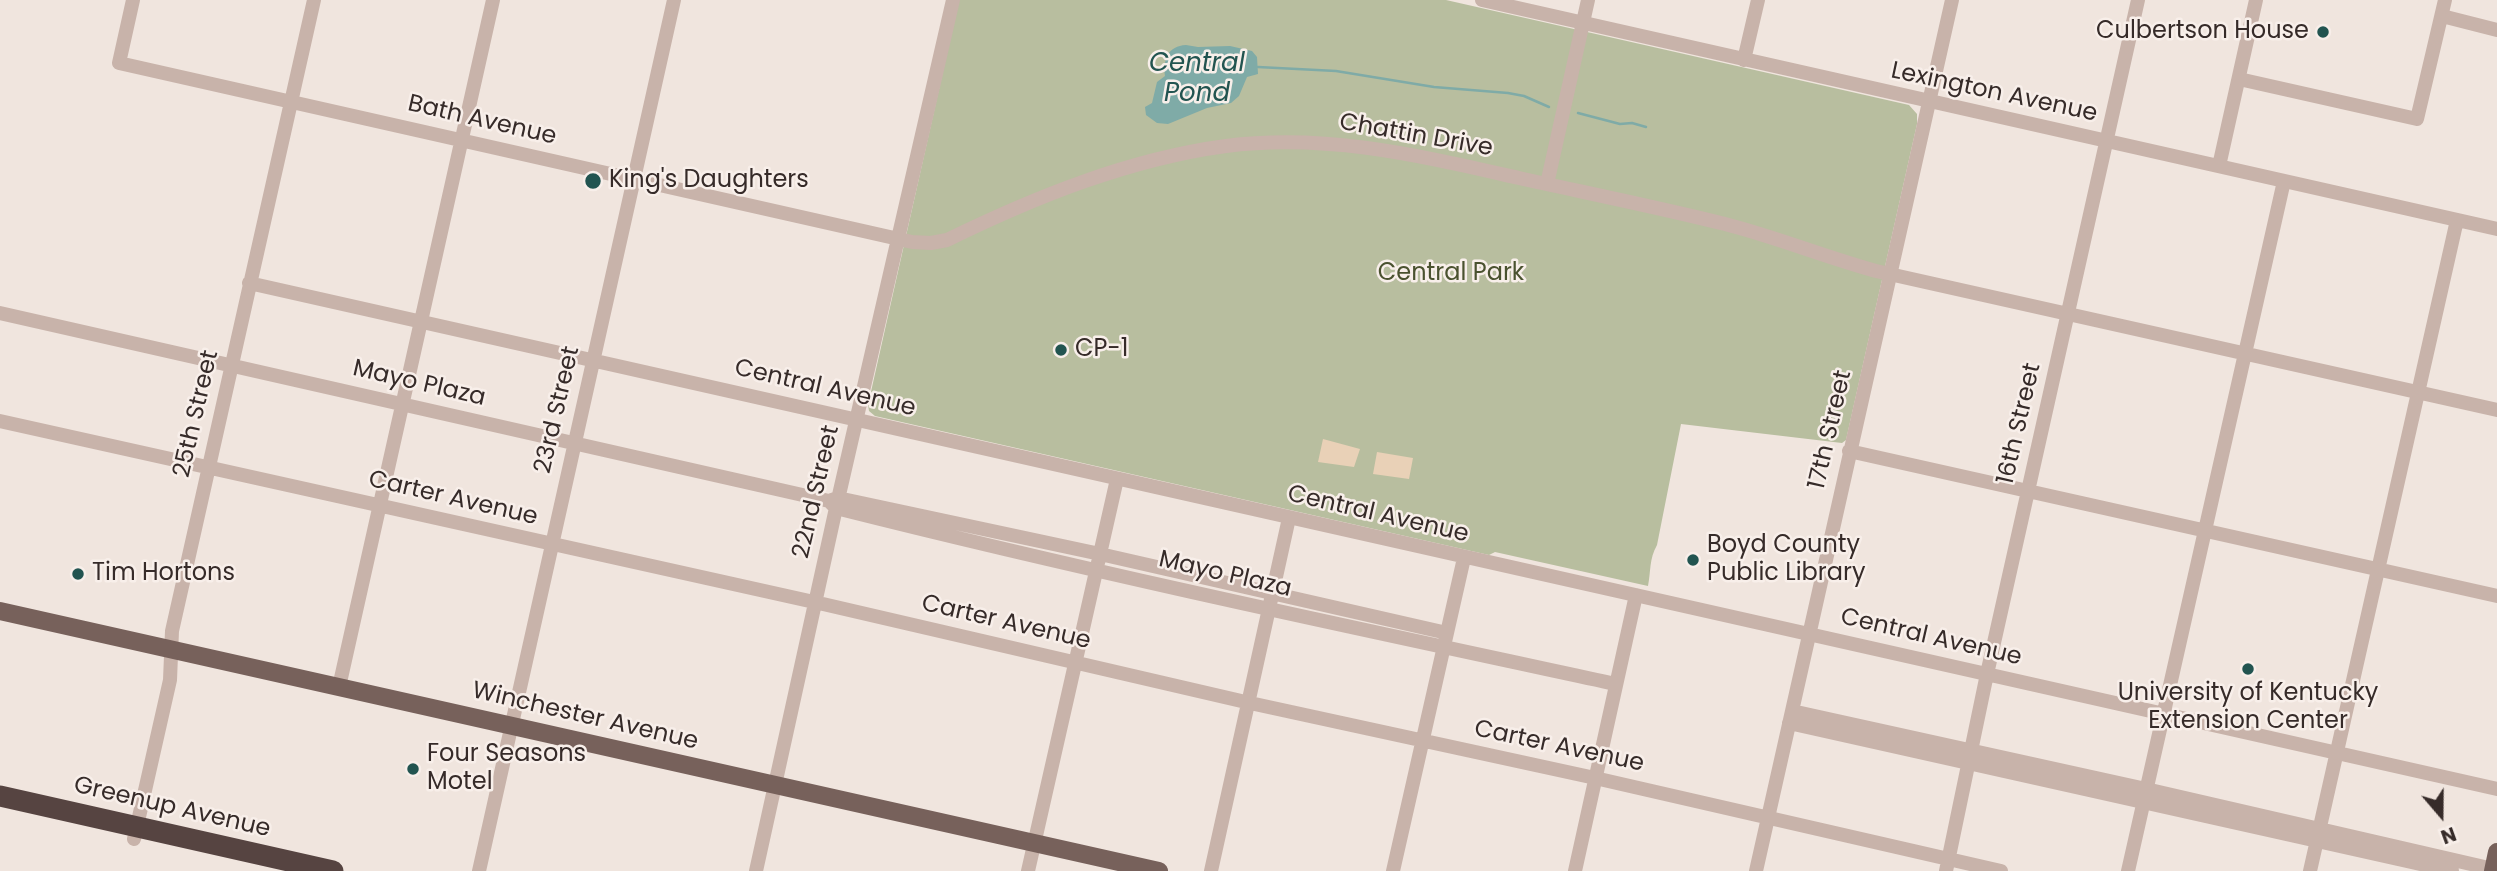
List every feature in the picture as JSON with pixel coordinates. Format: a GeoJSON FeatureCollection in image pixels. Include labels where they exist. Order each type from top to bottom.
{"type":"FeatureCollection","features":[{"type":"Feature","properties":{"kind":"highway","name":"Greenup Avenue"},"geometry":{"type":"LineString","coordinates":[[0,796],[276,871]]}},
{"type":"Feature","properties":{"kind":"highway","name":"Greenup Avenue"},"geometry":{"type":"LineString","coordinates":[[0,809],[333,871]]}},
{"type":"Feature","properties":{"kind":"main road","name":"Winchester Avenue"},"geometry":{"type":"LineString","coordinates":[[0,611],[1159,871]]}},
{"type":"Feature","properties":{"kind":"street","name":"Bath Avenue"},"geometry":{"type":"LineString","coordinates":[[133,0],[119,62],[898,238]]}},
{"type":"Feature","properties":{"kind":"street","name":"25th Street"},"geometry":{"type":"LineString","coordinates":[[136,833],[170,680],[172,631],[314,0]]}},
{"type":"Feature","properties":{"kind":"street"},"geometry":{"type":"LineString","coordinates":[[339,687],[493,0]]}},
{"type":"Feature","properties":{"kind":"street","name":"23rd Street"},"geometry":{"type":"LineString","coordinates":[[479,871],[672,0]]}},
{"type":"Feature","properties":{"kind":"street","name":"22nd Street"},"geometry":{"type":"LineString","coordinates":[[756,871],[834,502],[857,420],[953,0]]}},
{"type":"Feature","properties":{"kind":"street","name":"Lexington Avenue"},"geometry":{"type":"LineString","coordinates":[[1482,0],[2497,229]]}},
{"type":"Feature","properties":{"kind":"street"},"geometry":{"type":"LineString","coordinates":[[1547,184],[1588,0]]}},
{"type":"Feature","properties":{"kind":"street"},"geometry":{"type":"LineString","coordinates":[[1744,60],[1758,0]]}},
{"type":"Feature","properties":{"kind":"street","name":"17th Street"},"geometry":{"type":"LineString","coordinates":[[1756,871],[1952,0]]}},
{"type":"Feature","properties":{"kind":"street","name":"16th Street"},"geometry":{"type":"LineString","coordinates":[[1947,865],[1987,674],[2138,0]]}},
{"type":"Feature","properties":{"kind":"street"},"geometry":{"type":"LineString","coordinates":[[2219,166],[2255,0]]}},
{"type":"Feature","properties":{"kind":"street"},"geometry":{"type":"LineString","coordinates":[[2239,79],[2417,118],[2445,0]]}},
{"type":"Feature","properties":{"kind":"street"},"geometry":{"type":"LineString","coordinates":[[2442,16],[2497,30]]}},
{"type":"Feature","properties":{"kind":"street","name":"Chattin Drive"},"geometry":{"type":"LineString","coordinates":[[898,238],[922,243],[938,242],[1022,205],[1131,167],[1185,153],[1250,144],[1309,142],[1378,148],[1726,224],[1837,261],[1890,274],[2497,410]]}},
{"type":"Feature","properties":{"kind":"street"},"geometry":{"type":"LineString","coordinates":[[2128,871],[2284,181]]}},
{"type":"Feature","properties":{"kind":"street"},"geometry":{"type":"LineString","coordinates":[[2310,871],[2457,220]]}},
{"type":"Feature","properties":{"kind":"street","name":"Central Avenue"},"geometry":{"type":"LineString","coordinates":[[249,283],[2497,789]]}},
{"type":"Feature","properties":{"kind":"street","name":"Mayo Plaza"},"geometry":{"type":"LineString","coordinates":[[0,313],[834,502],[1100,554],[1273,593],[1616,684]]}},
{"type":"Feature","properties":{"kind":"street","name":"Carter Avenue"},"geometry":{"type":"LineString","coordinates":[[0,421],[1767,817],[1947,865],[2001,871]]}},
{"type":"Feature","properties":{"kind":"street"},"geometry":{"type":"LineString","coordinates":[[1849,452],[2497,596]]}},
{"type":"Feature","properties":{"kind":"street"},"geometry":{"type":"LineString","coordinates":[[1028,871],[1117,480]]}},
{"type":"Feature","properties":{"kind":"street","name":"Mayo Plaza"},"geometry":{"type":"LineString","coordinates":[[834,502],[1097,570],[1270,609],[1445,640]]}},
{"type":"Feature","properties":{"kind":"street"},"geometry":{"type":"LineString","coordinates":[[1211,871],[1289,518]]}},
{"type":"Feature","properties":{"kind":"street"},"geometry":{"type":"LineString","coordinates":[[1393,871],[1464,558]]}},
{"type":"Feature","properties":{"kind":"street"},"geometry":{"type":"LineString","coordinates":[[1575,871],[1636,595]]}},
{"type":"Feature","properties":{"kind":"street"},"geometry":{"type":"LineString","coordinates":[[1790,717],[2318,835],[2452,871]]}},
{"type":"Feature","properties":{"kind":"street"},"geometry":{"type":"LineString","coordinates":[[2318,835],[2495,866]]}},
{"type":"Feature","properties":{"kind":"green space","name":"Central Park"},"geometry":{"type":"Polygon","coordinates":[[[959,0],[1446,0],[1909,105],[1917,114],[1917,124],[1846,440],[1842,443],[1681,424],[1657,545],[1651,560],[1648,586],[1495,552],[1489,555],[875,416],[869,411],[868,405],[959,0]]]}},
{"type":"Feature","properties":{"kind":"sand"},"geometry":{"type":"Polygon","coordinates":[[[1323,439],[1360,449],[1354,467],[1318,462],[1323,439]]]}},
{"type":"Feature","properties":{"kind":"sand"},"geometry":{"type":"Polygon","coordinates":[[[1377,452],[1413,458],[1409,479],[1373,474],[1377,452]]]}},
{"type":"Feature","properties":{"kind":"water","name":"Central Pond"},"geometry":{"type":"Polygon","coordinates":[[[1186,45],[1230,46],[1252,51],[1257,57],[1258,74],[1247,77],[1239,96],[1231,103],[1207,108],[1168,124],[1157,123],[1146,115],[1145,107],[1152,103],[1157,82],[1165,76],[1168,54],[1175,48],[1186,45]]]}},
{"type":"Feature","properties":{"kind":"waterway"},"geometry":{"type":"LineString","coordinates":[[1258,67],[1336,71],[1434,87],[1508,93],[1524,96],[1549,107]]}},
{"type":"Feature","properties":{"kind":"waterway"},"geometry":{"type":"LineString","coordinates":[[1578,113],[1620,124],[1632,123],[1646,127]]}},
{"type":"Feature","properties":{"kind":"place","name":"Culbertson House"},"geometry":{"type":"Point","coordinates":[2323,32]}},
{"type":"Feature","properties":{"kind":"place","name":"King's Daughters"},"geometry":{"type":"Point","coordinates":[593,181]}},
{"type":"Feature","properties":{"kind":"place","name":"CP-1"},"geometry":{"type":"Point","coordinates":[1061,350]}},
{"type":"Feature","properties":{"kind":"place","name":"Boyd County Public Library"},"geometry":{"type":"Point","coordinates":[1693,560]}},
{"type":"Feature","properties":{"kind":"place","name":"Tim Hortons"},"geometry":{"type":"Point","coordinates":[78,574]}},
{"type":"Feature","properties":{"kind":"place","name":"University of Kentucky Extension Center"},"geometry":{"type":"Point","coordinates":[2248,669]}},
{"type":"Feature","properties":{"kind":"place","name":"Four Seasons Motel"},"geometry":{"type":"Point","coordinates":[413,769]}}]}
